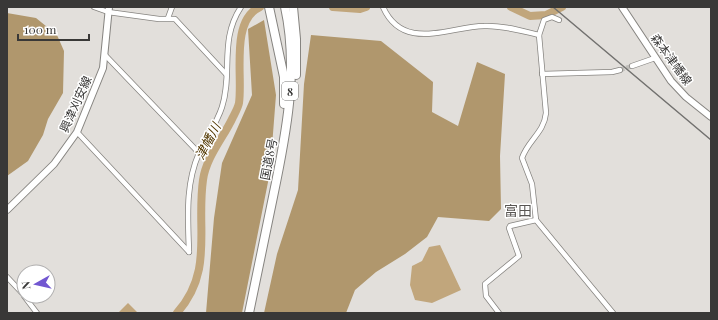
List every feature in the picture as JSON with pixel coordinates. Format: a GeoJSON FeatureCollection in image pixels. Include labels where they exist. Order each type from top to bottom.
{"type":"FeatureCollection","features":[{"type":"Feature","properties":{"kind":"highway","name":"8"},"geometry":{"type":"LineString","coordinates":[[269,7],[284,77],[284,121],[279,166]]}},
{"type":"Feature","properties":{"kind":"highway","name":"国道8号"},"geometry":{"type":"LineString","coordinates":[[249,313],[285,138],[291,68],[290,11]]}},
{"type":"Feature","properties":{"kind":"main road","name":"森本津幡線"},"geometry":{"type":"LineString","coordinates":[[622,7],[671,81],[686,97],[711,117]]}},
{"type":"Feature","properties":{"kind":"main road","name":"興津刈安線"},"geometry":{"type":"LineString","coordinates":[[7,210],[54,164],[77,132],[103,68],[108,9]]}},
{"type":"Feature","properties":{"kind":"street"},"geometry":{"type":"LineString","coordinates":[[94,7],[159,19],[175,19],[226,74]]}},
{"type":"Feature","properties":{"kind":"street"},"geometry":{"type":"LineString","coordinates":[[168,18],[172,7]]}},
{"type":"Feature","properties":{"kind":"street"},"geometry":{"type":"LineString","coordinates":[[77,132],[189,252],[188,189],[191,172],[222,107],[226,74],[228,36],[234,18],[240,7]]}},
{"type":"Feature","properties":{"kind":"street"},"geometry":{"type":"LineString","coordinates":[[383,7],[388,17],[398,28],[419,34],[486,26],[539,35]]}},
{"type":"Feature","properties":{"kind":"street"},"geometry":{"type":"LineString","coordinates":[[559,20],[552,17],[544,20],[539,35],[546,113],[545,124],[524,152],[522,158],[532,184],[536,220],[613,313]]}},
{"type":"Feature","properties":{"kind":"street"},"geometry":{"type":"LineString","coordinates":[[105,54],[199,153]]}},
{"type":"Feature","properties":{"kind":"street"},"geometry":{"type":"LineString","coordinates":[[632,66],[655,58]]}},
{"type":"Feature","properties":{"kind":"street"},"geometry":{"type":"LineString","coordinates":[[542,74],[612,72],[620,70]]}},
{"type":"Feature","properties":{"kind":"street"},"geometry":{"type":"LineString","coordinates":[[499,313],[486,296],[485,284],[518,256],[509,228],[510,226],[536,220]]}},
{"type":"Feature","properties":{"kind":"street"},"geometry":{"type":"LineString","coordinates":[[7,277],[16,287]]}},
{"type":"Feature","properties":{"kind":"street"},"geometry":{"type":"LineString","coordinates":[[30,304],[37,313]]}},
{"type":"Feature","properties":{"kind":"shaded area"},"geometry":{"type":"Polygon","coordinates":[[[7,13],[36,18],[57,35],[64,51],[63,93],[48,119],[43,135],[28,161],[7,176],[7,13]]]}},
{"type":"Feature","properties":{"kind":"shaded area"},"geometry":{"type":"Polygon","coordinates":[[[264,20],[276,95],[270,172],[242,313],[206,313],[214,218],[222,163],[252,95],[248,29],[264,20]]]}},
{"type":"Feature","properties":{"kind":"shaded area"},"geometry":{"type":"Polygon","coordinates":[[[311,35],[381,41],[433,82],[432,112],[458,126],[477,62],[505,74],[500,156],[501,209],[489,221],[438,217],[427,237],[405,254],[376,272],[355,290],[346,313],[264,313],[277,254],[298,190],[304,84],[311,35]]]}},
{"type":"Feature","properties":{"kind":"shaded area"},"geometry":{"type":"Polygon","coordinates":[[[440,245],[461,290],[432,303],[415,300],[410,285],[412,266],[422,261],[429,247],[440,245]]]}},
{"type":"Feature","properties":{"kind":"shaded area"},"geometry":{"type":"Polygon","coordinates":[[[128,303],[138,313],[118,313],[128,303]]]}},
{"type":"Feature","properties":{"kind":"waterway","name":"津幡川"},"geometry":{"type":"LineString","coordinates":[[177,313],[188,297],[196,281],[200,265],[201,198],[205,172],[211,155],[229,125],[239,103],[241,36],[245,24],[251,14],[260,7]]}},
{"type":"Feature","properties":{"kind":"waterway","name":"津幡川"},"geometry":{"type":"LineString","coordinates":[[333,7],[360,9],[366,7]]}},
{"type":"Feature","properties":{"kind":"waterway","name":"津幡川"},"geometry":{"type":"LineString","coordinates":[[511,7],[530,16],[546,15],[562,7]]}},
{"type":"Feature","properties":{"kind":"tunnel"},"geometry":{"type":"LineString","coordinates":[[620,70],[632,66]]}},
{"type":"Feature","properties":{"kind":"railway"},"geometry":{"type":"LineString","coordinates":[[553,7],[711,140]]}},
{"type":"Feature","properties":{"kind":"district","name":"富田"},"geometry":{"type":"Point","coordinates":[518,210]}}]}
